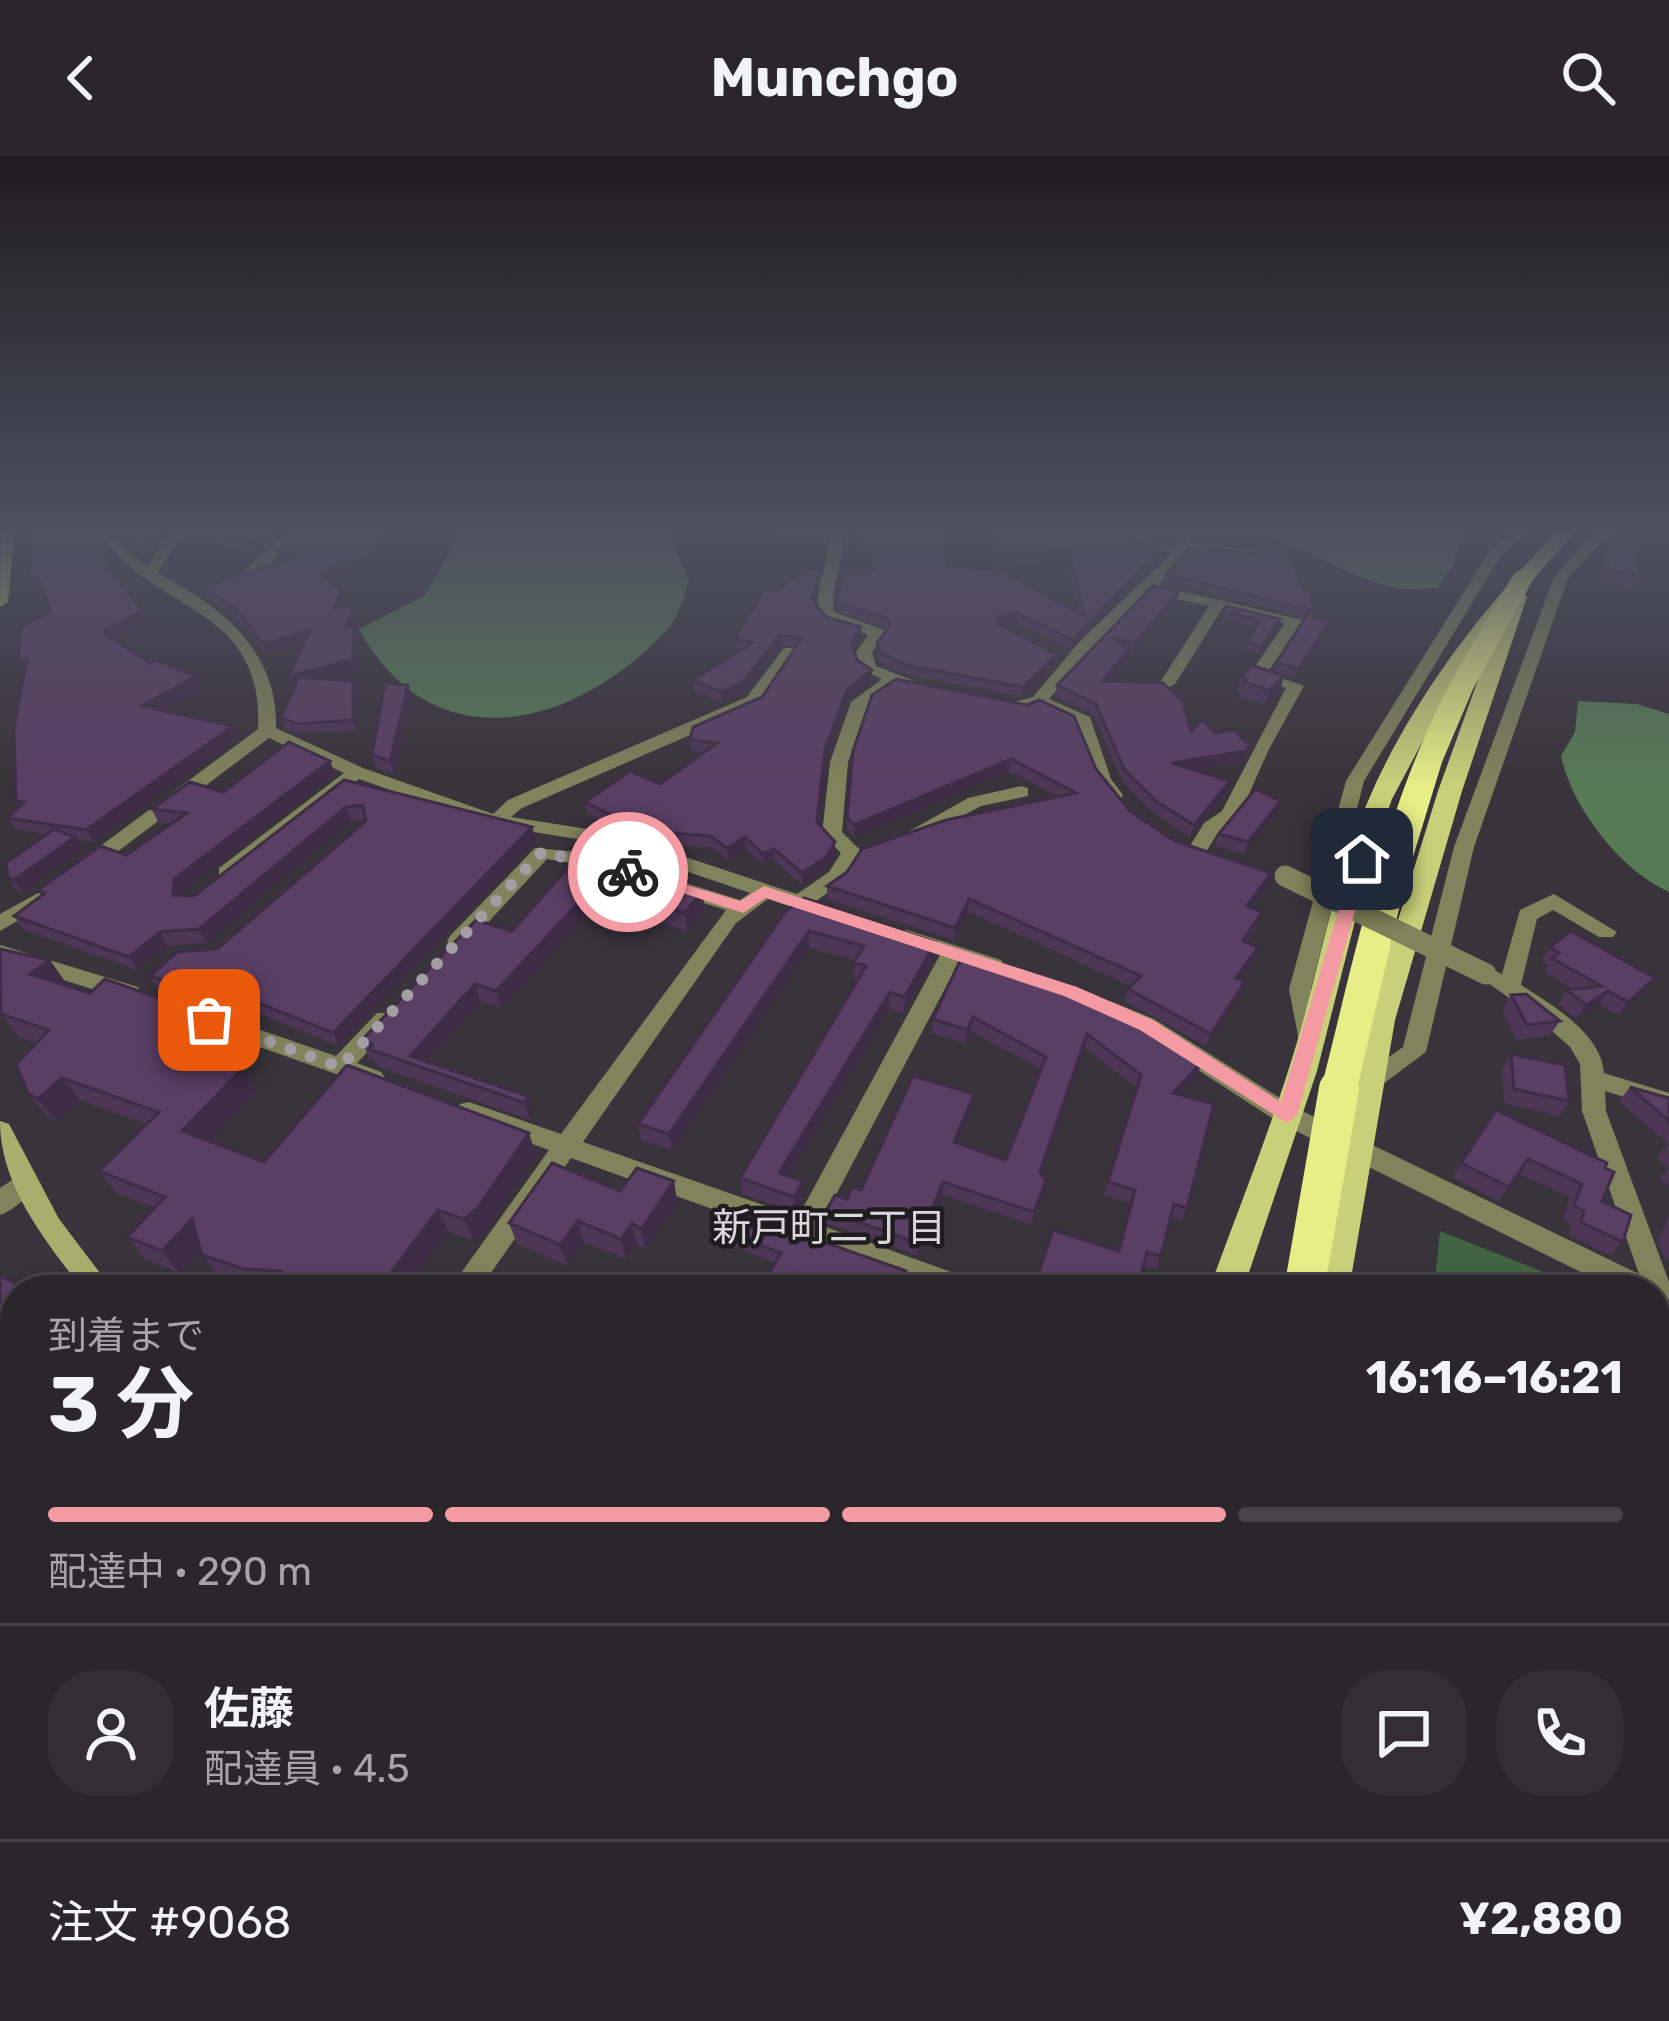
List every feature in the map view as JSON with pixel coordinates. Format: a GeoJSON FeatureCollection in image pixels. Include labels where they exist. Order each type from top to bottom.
{"type":"FeatureCollection","features":[{"type":"Feature","properties":{"kind":"highway"},"geometry":{"type":"LineString","coordinates":[[1308,1275],[1355,1085],[1388,892],[1429,760],[1503,612]]}},
{"type":"Feature","properties":{"kind":"main road"},"geometry":{"type":"LineString","coordinates":[[1231,1275],[1310,1047],[1369,836],[1394,769],[1496,612]]}},
{"type":"Feature","properties":{"kind":"main road"},"geometry":{"type":"LineString","coordinates":[[1335,1275],[1359,1153],[1355,1085]]}},
{"type":"Feature","properties":{"kind":"main road"},"geometry":{"type":"LineString","coordinates":[[0,1131],[50,1227],[87,1275]]}},
{"type":"Feature","properties":{"kind":"street"},"geometry":{"type":"LineString","coordinates":[[214,612],[256,661],[269,691],[267,731]]}},
{"type":"Feature","properties":{"kind":"street"},"geometry":{"type":"LineString","coordinates":[[827,612],[832,620],[876,630],[865,652],[866,665],[891,680],[947,693]]}},
{"type":"Feature","properties":{"kind":"street"},"geometry":{"type":"LineString","coordinates":[[993,704],[1026,707],[1039,701],[1063,658],[1117,612]]}},
{"type":"Feature","properties":{"kind":"street"},"geometry":{"type":"LineString","coordinates":[[1167,684],[1204,612]]}},
{"type":"Feature","properties":{"kind":"street"},"geometry":{"type":"LineString","coordinates":[[1197,851],[1210,827],[1230,814],[1238,782],[1259,758],[1296,686],[1258,675],[1294,620],[1263,612]]}},
{"type":"Feature","properties":{"kind":"street"},"geometry":{"type":"LineString","coordinates":[[1310,1047],[1300,988],[1355,781],[1459,612]]}},
{"type":"Feature","properties":{"kind":"street"},"geometry":{"type":"LineString","coordinates":[[1355,1085],[1414,1052],[1464,847],[1548,612]]}},
{"type":"Feature","properties":{"kind":"street"},"geometry":{"type":"LineString","coordinates":[[496,820],[515,805],[753,701],[790,651]]}},
{"type":"Feature","properties":{"kind":"street"},"geometry":{"type":"LineString","coordinates":[[852,852],[832,834],[839,762],[860,702],[891,680]]}},
{"type":"Feature","properties":{"kind":"street"},"geometry":{"type":"LineString","coordinates":[[1039,701],[1084,721],[1102,780],[1126,809]]}},
{"type":"Feature","properties":{"kind":"street"},"geometry":{"type":"LineString","coordinates":[[267,731],[357,772],[496,820],[606,837],[843,917]]}},
{"type":"Feature","properties":{"kind":"street"},"geometry":{"type":"LineString","coordinates":[[0,924],[267,731]]}},
{"type":"Feature","properties":{"kind":"street"},"geometry":{"type":"LineString","coordinates":[[209,886],[357,772]]}},
{"type":"Feature","properties":{"kind":"street"},"geometry":{"type":"LineString","coordinates":[[798,903],[836,878],[852,852],[934,828],[975,802],[1021,792]]}},
{"type":"Feature","properties":{"kind":"street"},"geometry":{"type":"LineString","coordinates":[[582,859],[606,837]]}},
{"type":"Feature","properties":{"kind":"street"},"geometry":{"type":"LineString","coordinates":[[434,966],[542,852],[605,866]]}},
{"type":"Feature","properties":{"kind":"street"},"geometry":{"type":"LineString","coordinates":[[1277,875],[1498,980],[1578,1041],[1593,1078],[1594,1111],[1607,1154],[1650,1275]]}},
{"type":"Feature","properties":{"kind":"street"},"geometry":{"type":"LineString","coordinates":[[651,880],[743,908]]}},
{"type":"Feature","properties":{"kind":"street"},"geometry":{"type":"LineString","coordinates":[[475,1275],[729,918],[764,892]]}},
{"type":"Feature","properties":{"kind":"street"},"geometry":{"type":"LineString","coordinates":[[1498,980],[1527,915],[1554,901],[1606,932]]}},
{"type":"Feature","properties":{"kind":"street"},"geometry":{"type":"LineString","coordinates":[[887,931],[1015,973]]}},
{"type":"Feature","properties":{"kind":"street"},"geometry":{"type":"LineString","coordinates":[[0,952],[138,987],[403,1088]]}},
{"type":"Feature","properties":{"kind":"street"},"geometry":{"type":"LineString","coordinates":[[804,1231],[953,952]]}},
{"type":"Feature","properties":{"kind":"street"},"geometry":{"type":"LineString","coordinates":[[340,1067],[403,999]]}},
{"type":"Feature","properties":{"kind":"street"},"geometry":{"type":"LineString","coordinates":[[1089,1000],[1146,1025],[1287,1115],[1359,1153],[1614,1275]]}},
{"type":"Feature","properties":{"kind":"street"},"geometry":{"type":"LineString","coordinates":[[1593,1078],[1667,1094]]}},
{"type":"Feature","properties":{"kind":"street"},"geometry":{"type":"LineString","coordinates":[[445,1102],[927,1275]]}},
{"type":"Feature","properties":{"kind":"street"},"geometry":{"type":"LineString","coordinates":[[0,1204],[24,1182]]}},
{"type":"Feature","properties":{"kind":"green space"},"geometry":{"type":"Polygon","coordinates":[[[392,612],[678,612],[666,631],[630,664],[590,691],[548,709],[506,717],[465,715],[425,700],[390,672],[359,629],[392,612]]]}},
{"type":"Feature","properties":{"kind":"green space"},"geometry":{"type":"Polygon","coordinates":[[[1578,701],[1637,704],[1669,714],[1669,892],[1616,853],[1576,796],[1561,756],[1575,732],[1578,701]]]}},
{"type":"Feature","properties":{"kind":"green space"},"geometry":{"type":"Polygon","coordinates":[[[1440,1231],[1551,1275],[1436,1275],[1440,1231]]]}},
{"type":"Feature","properties":{"kind":"building"},"geometry":{"type":"Polygon","coordinates":[[[51,612],[139,612],[102,632],[150,663],[156,660],[196,676],[142,706],[233,726],[86,830],[8,818],[24,802],[16,801],[14,729],[27,659],[18,661],[21,626],[51,612]]]}},
{"type":"Feature","properties":{"kind":"building"},"geometry":{"type":"Polygon","coordinates":[[[238,612],[352,612],[346,627],[354,626],[353,659],[288,677],[310,630],[263,644],[238,612]]]}},
{"type":"Feature","properties":{"kind":"building"},"geometry":{"type":"Polygon","coordinates":[[[751,612],[822,612],[861,627],[852,642],[856,659],[872,670],[847,690],[825,750],[817,822],[835,842],[826,857],[802,873],[774,849],[763,854],[745,837],[727,848],[711,836],[659,832],[585,802],[630,771],[660,784],[717,743],[690,740],[693,727],[762,697],[802,638],[780,635],[743,682],[721,692],[693,680],[752,643],[735,638],[751,612]]]}},
{"type":"Feature","properties":{"kind":"building"},"geometry":{"type":"Polygon","coordinates":[[[868,612],[1078,612],[1085,616],[1084,612],[1100,612],[1073,640],[1017,613],[997,617],[999,624],[1057,655],[1023,687],[910,666],[880,653],[877,643],[890,626],[888,618],[868,612]]]}},
{"type":"Feature","properties":{"kind":"building"},"geometry":{"type":"Polygon","coordinates":[[[1128,612],[1161,612],[1134,644],[1113,637],[1128,651],[1102,681],[1163,683],[1183,702],[1191,731],[1202,720],[1216,733],[1234,730],[1249,745],[1246,751],[1172,763],[1230,781],[1194,825],[1157,802],[1124,769],[1096,704],[1057,685],[1128,612]]]}},
{"type":"Feature","properties":{"kind":"building"},"geometry":{"type":"Polygon","coordinates":[[[1227,612],[1280,619],[1261,646],[1248,643],[1259,620],[1227,612]]]}},
{"type":"Feature","properties":{"kind":"building"},"geometry":{"type":"Polygon","coordinates":[[[1309,612],[1330,621],[1298,669],[1277,662],[1309,612]]]}},
{"type":"Feature","properties":{"kind":"building"},"geometry":{"type":"Polygon","coordinates":[[[1252,665],[1284,676],[1269,691],[1244,682],[1247,679],[1241,677],[1252,665]]]}},
{"type":"Feature","properties":{"kind":"building"},"geometry":{"type":"Polygon","coordinates":[[[299,677],[353,681],[353,720],[296,724],[281,717],[299,677]]]}},
{"type":"Feature","properties":{"kind":"building"},"geometry":{"type":"Polygon","coordinates":[[[896,679],[1027,705],[1039,700],[1074,716],[1096,769],[1130,811],[1175,841],[1271,873],[1247,906],[1262,912],[1243,941],[1258,947],[1236,978],[1245,982],[1211,1034],[1128,989],[1141,976],[969,899],[955,928],[827,886],[847,872],[862,849],[946,820],[1076,793],[1011,759],[854,825],[847,818],[853,751],[872,695],[896,679]]]}},
{"type":"Feature","properties":{"kind":"building"},"geometry":{"type":"Polygon","coordinates":[[[385,683],[408,685],[390,761],[372,755],[385,683]]]}},
{"type":"Feature","properties":{"kind":"building"},"geometry":{"type":"Polygon","coordinates":[[[289,742],[330,761],[174,879],[173,895],[194,896],[344,780],[532,827],[333,1033],[229,991],[220,1000],[150,976],[177,952],[217,949],[366,821],[363,805],[346,807],[199,929],[160,932],[129,957],[14,916],[45,893],[38,890],[100,846],[126,855],[187,813],[152,809],[190,782],[223,792],[289,742]]]}},
{"type":"Feature","properties":{"kind":"building"},"geometry":{"type":"Polygon","coordinates":[[[1255,789],[1281,801],[1248,842],[1219,834],[1255,789]]]}},
{"type":"Feature","properties":{"kind":"building"},"geometry":{"type":"Polygon","coordinates":[[[54,829],[75,837],[14,880],[8,877],[6,863],[54,829]]]}},
{"type":"Feature","properties":{"kind":"building"},"geometry":{"type":"Polygon","coordinates":[[[580,854],[703,891],[685,913],[594,886],[496,991],[475,984],[410,1056],[528,1096],[525,1103],[369,1049],[373,1045],[362,1040],[476,920],[512,931],[580,854]]]}},
{"type":"Feature","properties":{"kind":"building"},"geometry":{"type":"Polygon","coordinates":[[[804,898],[935,942],[905,997],[890,992],[779,1173],[803,1181],[794,1197],[740,1178],[866,966],[854,962],[864,946],[809,931],[669,1134],[638,1124],[785,912],[804,898]]]}},
{"type":"Feature","properties":{"kind":"building"},"geometry":{"type":"Polygon","coordinates":[[[1571,931],[1655,978],[1628,1002],[1608,991],[1586,1005],[1567,990],[1601,986],[1552,958],[1559,953],[1550,947],[1571,931]]]}},
{"type":"Feature","properties":{"kind":"building"},"geometry":{"type":"Polygon","coordinates":[[[0,949],[50,960],[30,974],[90,993],[105,979],[193,1010],[178,1025],[195,1031],[178,1048],[242,1069],[182,1131],[264,1162],[347,1065],[529,1133],[477,1209],[464,1219],[438,1210],[389,1275],[287,1275],[244,1269],[202,1255],[192,1219],[162,1251],[127,1237],[165,1197],[99,1171],[159,1112],[62,1078],[38,1099],[28,1093],[16,1064],[49,1030],[1,1014],[0,949]]]}},
{"type":"Feature","properties":{"kind":"building"},"geometry":{"type":"Polygon","coordinates":[[[963,954],[1063,988],[1140,1022],[1202,1062],[1173,1093],[1214,1104],[1187,1208],[1174,1204],[1161,1256],[1147,1252],[1141,1275],[1038,1275],[1053,1230],[1119,1251],[1135,1190],[1108,1182],[1141,1075],[1087,1034],[1040,1172],[1046,1181],[1034,1212],[943,1182],[918,1243],[826,1211],[835,1195],[847,1199],[852,1187],[861,1190],[913,1076],[974,1094],[954,1142],[1006,1160],[1046,1057],[973,1017],[967,1030],[933,1019],[963,954]]]}},
{"type":"Feature","properties":{"kind":"building"},"geometry":{"type":"Polygon","coordinates":[[[1526,994],[1560,1021],[1527,1025],[1511,995],[1526,994]]]}},
{"type":"Feature","properties":{"kind":"building"},"geometry":{"type":"Polygon","coordinates":[[[1511,1054],[1565,1065],[1569,1101],[1514,1089],[1511,1054]]]}},
{"type":"Feature","properties":{"kind":"building"},"geometry":{"type":"Polygon","coordinates":[[[1630,1087],[1669,1098],[1669,1121],[1630,1087]]]}},
{"type":"Feature","properties":{"kind":"building"},"geometry":{"type":"Polygon","coordinates":[[[1496,1110],[1607,1163],[1605,1168],[1614,1172],[1602,1201],[1631,1215],[1623,1242],[1581,1222],[1584,1211],[1574,1206],[1582,1184],[1528,1159],[1509,1187],[1461,1163],[1496,1110]]]}},
{"type":"Feature","properties":{"kind":"building"},"geometry":{"type":"Polygon","coordinates":[[[552,1163],[620,1191],[637,1168],[674,1181],[641,1229],[632,1223],[621,1239],[578,1221],[560,1245],[509,1223],[552,1163]]]}},
{"type":"Feature","properties":{"kind":"building"},"geometry":{"type":"Polygon","coordinates":[[[724,1207],[906,1271],[904,1275],[768,1275],[781,1253],[712,1226],[724,1207]]]}},
{"type":"Feature","properties":{"kind":"way so far"},"geometry":{"type":"LineString","coordinates":[[209,1020],[340,1067],[542,852],[628,872]]}},
{"type":"Feature","properties":{"kind":"district","name":"新戸町二丁目"},"geometry":{"type":"Point","coordinates":[829,1228]}},
{"type":"Feature","properties":{"kind":"route"},"geometry":{"type":"LineString","coordinates":[[628,872],[743,908],[764,892],[1070,991],[1146,1025],[1287,1115],[1362,859]]}}]}
